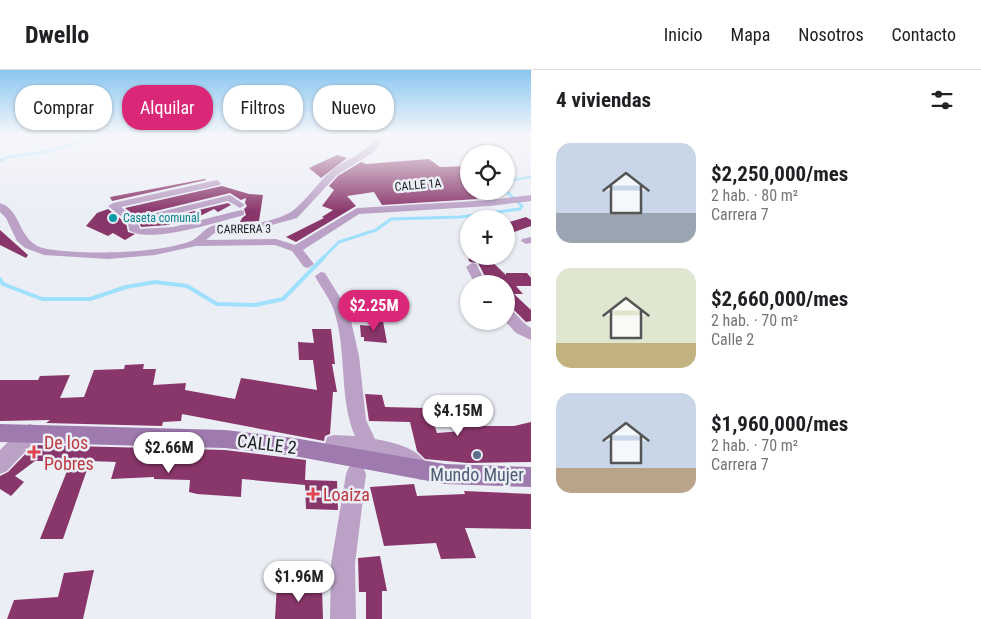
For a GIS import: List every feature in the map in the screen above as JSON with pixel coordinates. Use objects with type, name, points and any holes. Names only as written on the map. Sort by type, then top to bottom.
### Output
[{"type":"street","points":[[217,183],[113,206],[150,238],[168,240],[186,238],[209,231],[254,227],[293,216],[334,173],[355,161]]},
{"type":"street","name":"CALLE 1A","points":[[357,211],[366,204],[430,196]]},
{"type":"street","points":[[230,198],[241,209],[173,230],[135,226],[230,198]]},
{"type":"street","points":[[308,264],[296,248],[357,211],[490,203],[531,198]]},
{"type":"street","name":"CARRERA 3","points":[[0,206],[11,217],[21,238],[29,246],[44,252],[108,256],[155,252],[196,244],[276,242],[296,248]]},
{"type":"street","points":[[196,244],[209,231]]},
{"type":"street","points":[[472,267],[476,275]]},
{"type":"street","points":[[321,276],[342,312],[351,356],[356,421],[369,447]]},
{"type":"street","points":[[515,324],[520,329],[531,334]]},
{"type":"street","name":"CALLE 2","points":[[0,433],[225,439],[294,447],[445,474],[531,476]]},
{"type":"street","points":[[0,464],[30,433]]},
{"type":"street","points":[[334,444],[369,447],[401,454],[421,470]]},
{"type":"street","points":[[344,619],[344,564],[356,474]]},
{"type":"building","points":[[325,161],[344,161],[321,178],[309,168]]},
{"type":"building","points":[[431,161],[440,167],[460,166],[460,200],[462,200],[382,205],[374,192],[347,196],[356,206],[296,242],[286,237],[324,218],[322,217],[333,210],[322,206],[334,190],[329,186],[338,176],[361,162],[366,164]]},
{"type":"building","points":[[205,179],[112,201],[110,197]]},
{"type":"building","points":[[222,186],[249,194],[263,195],[259,221],[240,222],[246,215],[244,209],[247,206],[245,203],[246,198],[241,200],[230,193],[135,216],[125,208]]},
{"type":"building","points":[[228,203],[231,205],[218,212],[214,209],[200,216],[196,213],[168,225],[141,227],[140,224]]},
{"type":"building","points":[[108,209],[126,223],[128,232],[135,234],[125,240],[113,233],[108,236],[86,226],[97,213]]},
{"type":"building","points":[[526,217],[531,220],[531,226],[515,232],[515,220]]},
{"type":"building","points":[[0,230],[28,255],[26,258],[0,245]]},
{"type":"building","points":[[479,265],[495,265],[506,275],[484,275]]},
{"type":"building","points":[[506,273],[527,273],[531,278],[531,286],[516,286],[523,294],[515,294],[515,275],[506,275]]},
{"type":"building","points":[[515,295],[531,310],[531,321],[526,322],[515,311]]},
{"type":"building","points":[[371,320],[383,321],[387,343],[364,341],[364,337],[361,337],[360,325],[371,326]]},
{"type":"building","points":[[312,329],[331,329],[335,364],[332,364],[337,392],[333,392],[330,434],[325,436],[324,441],[182,414],[181,421],[163,422],[162,426],[46,423],[50,420],[0,421],[0,380],[38,380],[40,376],[70,375],[60,398],[84,397],[94,370],[124,369],[125,365],[144,364],[143,369],[156,369],[153,385],[186,383],[185,390],[235,399],[241,378],[317,390],[313,360],[299,360],[298,342],[314,343]]},
{"type":"building","points":[[365,394],[382,395],[385,407],[425,408],[431,424],[434,424],[437,433],[462,431],[459,422],[474,421],[476,426],[514,426],[531,422],[531,462],[468,463],[425,459],[417,451],[410,422],[369,421]]},
{"type":"building","points":[[34,445],[225,450],[306,460],[305,480],[337,481],[338,510],[306,509],[305,485],[242,479],[241,497],[197,494],[189,492],[190,480],[154,479],[154,477],[111,479],[116,462],[90,461],[63,539],[40,539],[71,461],[35,461],[15,476],[24,482],[11,496],[0,489],[0,476],[8,472]]},
{"type":"building","points":[[414,484],[417,496],[465,494],[464,491],[531,494],[531,529],[465,528],[476,558],[441,559],[436,543],[384,546],[370,487]]},
{"type":"building","points":[[380,556],[387,591],[382,591],[382,619],[366,619],[366,592],[359,592],[358,558]]},
{"type":"building","points":[[94,570],[83,619],[7,619],[14,600],[58,597],[64,573]]},
{"type":"building","points":[[277,584],[322,588],[323,619],[275,619]]},
{"type":"waterway","points":[[515,180],[531,177]]},
{"type":"waterway","points":[[324,257],[339,242],[376,230],[391,219],[460,217],[520,209],[522,206],[515,199]]},
{"type":"waterway","points":[[0,279],[3,284],[42,299],[90,299],[126,287],[155,282],[187,286],[217,304],[255,305],[283,299],[324,257]]},
{"type":"place","name":"Caseta comunal","points":[[113,218]]},
{"type":"place","name":"De los Pobres","points":[[34,452]]},
{"type":"place","name":"Mundo Mujer","points":[[477,455]]},
{"type":"place","name":"Loaiza","points":[[313,494]]}]
